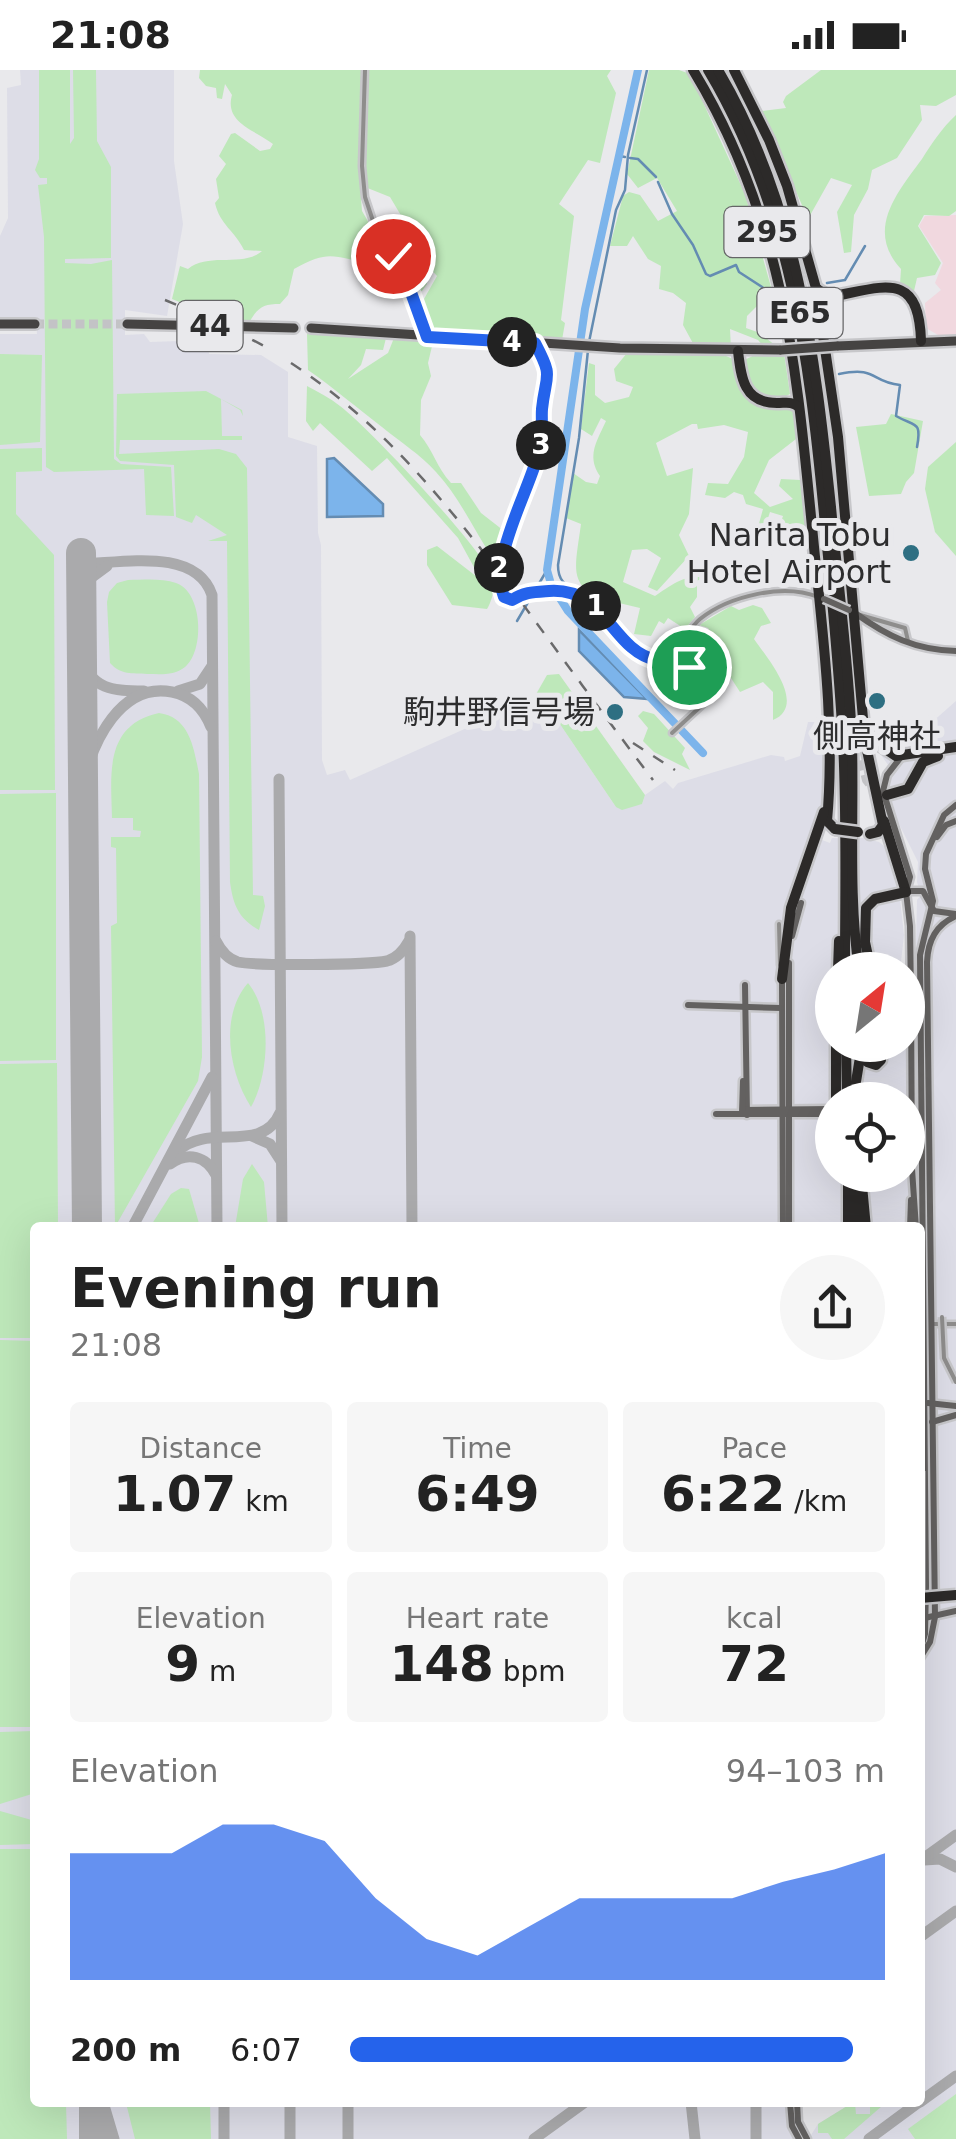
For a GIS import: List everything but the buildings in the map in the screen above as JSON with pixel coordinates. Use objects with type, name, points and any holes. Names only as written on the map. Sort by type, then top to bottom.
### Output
[{"type":"highway","name":"295","points":[[693,70],[720,114],[762,215],[783,300],[821,598],[831,774],[828,821],[834,829],[880,831],[883,825],[865,741],[849,615],[834,402],[816,288],[787,186],[734,70]]},
{"type":"highway","name":"E65","points":[[708,70],[756,161],[778,226],[800,315],[814,412],[843,743],[846,952]]},
{"type":"highway","name":"E65","points":[[718,70],[763,158],[796,261],[822,410],[849,615],[857,952]]},
{"type":"highway","points":[[820,312],[829,298],[888,287],[900,289],[911,296],[918,308],[921,341]]},
{"type":"highway","points":[[816,288],[829,298]]},
{"type":"highway","points":[[738,351],[742,383],[748,393],[766,402],[796,401]]},
{"type":"highway","points":[[849,615],[862,760]]},
{"type":"highway","points":[[862,694],[868,726],[886,751],[902,756],[956,747]]},
{"type":"highway","points":[[874,738],[897,751],[956,747]]},
{"type":"highway","points":[[887,795],[908,789],[926,760],[956,747]]},
{"type":"highway","name":"295","points":[[782,979],[791,908],[820,828],[831,774]]},
{"type":"highway","points":[[839,952],[844,806]]},
{"type":"highway","name":"295","points":[[879,806],[906,892]]},
{"type":"highway","points":[[864,833],[882,839],[890,847],[906,892],[875,899],[866,908],[867,952]]},
{"type":"highway","points":[[848,1192],[848,1222]]},
{"type":"highway","points":[[856,1222],[858,1192]]},
{"type":"highway","points":[[861,1192],[865,1222]]},
{"type":"highway","points":[[925,1597],[956,1595]]},
{"type":"main road","points":[[0,324],[35,324]]},
{"type":"main road","name":"44","points":[[127,324],[294,328]]},
{"type":"main road","points":[[311,328],[620,348],[738,351],[956,340]]},
{"type":"street","points":[[365,70],[362,166],[370,214],[378,236],[404,273],[427,337]]},
{"type":"street","points":[[540,343],[550,374],[542,408],[542,443],[500,561],[499,585],[504,597],[512,600],[529,592],[574,592],[595,606],[644,655],[656,660],[678,647],[697,621],[730,603],[785,590],[821,598],[908,644],[956,650]]},
{"type":"street","points":[[849,615],[905,628],[908,644]]},
{"type":"street","points":[[672,733],[713,695],[698,683],[678,647]]},
{"type":"street","points":[[902,756],[887,775],[883,791],[910,873],[906,892],[910,926],[913,1222]]},
{"type":"street","points":[[923,1082],[920,955],[933,897],[925,861],[944,815],[953,806]]},
{"type":"street","points":[[930,846],[946,825],[956,821]]},
{"type":"street","points":[[906,892],[923,891],[932,908],[956,915]]},
{"type":"street","points":[[784,1008],[789,952],[801,904]]},
{"type":"street","points":[[925,1082],[928,950],[940,926],[956,915]]},
{"type":"street","points":[[778,924],[784,1008],[786,1222]]},
{"type":"street","points":[[745,985],[745,1112]]},
{"type":"street","points":[[688,1005],[784,1008]]},
{"type":"street","points":[[716,1112],[815,1112]]},
{"type":"street","points":[[923,1222],[924,1192]]},
{"type":"street","points":[[942,1317],[944,1358],[956,1382]]},
{"type":"street","points":[[925,1323],[956,1324]]},
{"type":"street","points":[[925,1356],[925,1531]]},
{"type":"street","points":[[928,1405],[956,1406]]},
{"type":"street","points":[[925,1648],[935,1616],[932,1422],[928,1405]]},
{"type":"street","points":[[932,1422],[956,1415]]},
{"type":"street","points":[[925,1615],[956,1610]]},
{"type":"street","points":[[794,2107],[792,2126],[803,2139]]},
{"type":"shaded area","points":[[20,70],[174,70],[174,161],[183,224],[167,316],[125,310],[125,335],[144,334],[150,342],[208,340],[209,354],[261,355],[288,372],[288,437],[317,446],[322,760],[327,775],[345,770],[350,780],[514,707],[543,699],[616,807],[642,804],[645,795],[665,781],[673,789],[678,783],[771,755],[784,757],[785,761],[800,756],[808,722],[823,724],[824,796],[812,836],[830,843],[832,838],[864,838],[885,847],[900,899],[904,935],[902,952],[815,952],[815,1062],[925,1062],[925,952],[916,952],[917,900],[921,895],[918,862],[886,798],[893,772],[879,752],[879,728],[931,723],[956,701],[956,2139],[0,2139],[0,334],[37,334],[36,317],[0,317],[0,236],[8,218],[7,88],[21,85]]},
{"type":"shaded area","points":[[956,215],[956,335],[938,335],[926,328],[925,303],[941,290],[935,283],[943,263],[919,226],[925,216]]},
{"type":"green space","points":[[39,70],[70,70],[70,144],[74,138],[73,70],[96,70],[97,141],[111,167],[111,258],[65,259],[65,263],[112,260],[114,459],[121,464],[171,467],[174,516],[146,515],[144,469],[54,472],[46,467],[44,237],[38,185],[47,184],[47,178],[40,178],[35,170],[39,159]]},
{"type":"green space","points":[[200,70],[611,70],[607,76],[616,93],[600,163],[588,160],[559,204],[574,216],[562,340],[435,332],[420,306],[437,276],[429,267],[424,272],[427,284],[422,291],[409,297],[397,297],[394,293],[379,296],[373,279],[398,272],[424,254],[390,197],[360,185],[362,211],[385,251],[372,263],[333,256],[307,262],[294,269],[288,295],[280,304],[262,307],[250,321],[231,323],[172,299],[180,266],[188,269],[206,261],[245,259],[262,251],[244,250],[220,217],[215,203],[219,198],[216,179],[226,164],[219,156],[231,134],[260,151],[273,144],[237,119],[232,112],[232,95],[225,84],[222,99],[217,98],[216,88],[206,86],[199,78]]},
{"type":"green space","points":[[649,70],[690,74],[745,194],[776,305],[765,298],[747,316],[746,328],[776,346],[764,347],[758,340],[730,329],[731,349],[695,347],[683,325],[686,303],[659,289],[661,266],[648,259],[633,236],[627,246],[610,246],[623,196],[629,192],[640,195],[658,221],[677,211],[657,178],[638,188],[627,174]]},
{"type":"green space","points":[[821,70],[956,70],[956,95],[936,106],[920,105],[922,120],[897,158],[872,170],[868,189],[854,215],[851,252],[844,253],[837,212],[852,185],[831,178],[808,219],[761,111],[786,108],[786,96]]},
{"type":"green space","points":[[956,115],[956,211],[949,216],[924,215],[918,226],[941,263],[935,275],[917,278],[914,291],[900,284],[901,269],[891,254],[885,226],[903,185]]},
{"type":"green space","points":[[307,334],[386,338],[383,350],[366,349],[361,365],[348,379],[388,353],[394,338],[433,342],[428,363],[431,376],[421,400],[420,435],[451,483],[461,483],[481,513],[508,534],[496,563],[453,493],[430,466],[308,370]]},
{"type":"green space","points":[[627,353],[724,355],[735,360],[742,388],[793,410],[796,439],[769,460],[754,493],[770,507],[793,499],[779,486],[781,479],[800,480],[809,546],[777,533],[783,516],[770,512],[764,530],[758,527],[763,509],[746,504],[743,495],[705,495],[708,483],[728,484],[744,457],[748,432],[724,425],[698,429],[697,424],[692,424],[656,443],[667,476],[693,468],[689,514],[679,535],[689,556],[657,591],[648,587],[661,558],[647,549],[632,550],[623,582],[655,596],[686,578],[714,578],[697,581],[697,597],[690,607],[695,617],[685,629],[668,618],[664,624],[659,621],[651,636],[634,634],[640,608],[619,603],[616,615],[582,586],[576,569],[581,524],[566,518],[573,473],[597,484],[600,476],[593,455],[606,421],[601,418],[592,436],[581,429],[589,363],[595,365],[595,395],[605,403],[629,397],[633,387],[616,381],[614,369]]},
{"type":"green space","points":[[784,353],[790,394],[780,399],[752,391],[742,361],[755,355]]},
{"type":"green space","points":[[0,354],[42,355],[40,442],[0,445]]},
{"type":"green space","points":[[307,386],[354,418],[470,544],[493,579],[493,595],[487,609],[452,605],[427,565],[427,550],[437,546],[481,580],[458,538],[387,458],[372,471],[320,423],[313,431],[306,421]]},
{"type":"green space","points":[[206,391],[242,410],[243,416],[221,399],[222,436],[242,436],[242,440],[120,440],[119,454],[219,449],[236,454],[247,468],[253,895],[263,896],[265,906],[259,930],[238,911],[230,882],[227,541],[208,541],[227,535],[196,515],[192,523],[176,517],[174,465],[120,461],[116,456],[117,394]]},
{"type":"green space","points":[[891,414],[923,421],[914,473],[901,494],[869,496],[856,427],[886,424]]},
{"type":"green space","points":[[956,442],[956,556],[935,532],[925,489],[928,467]]},
{"type":"green space","points":[[42,448],[42,471],[16,472],[16,514],[54,555],[55,790],[0,790],[0,449]]},
{"type":"green space","points":[[171,581],[192,598],[198,636],[191,659],[181,670],[167,674],[132,673],[118,670],[110,663],[109,592],[117,583]]},
{"type":"green space","points":[[753,605],[762,608],[771,623],[761,626],[754,639],[786,693],[783,713],[773,720],[773,692],[763,682],[740,692],[731,678],[724,678],[720,666],[727,662],[729,653],[712,648],[714,638],[708,628],[699,625],[731,606],[739,610]]},
{"type":"green space","points":[[559,674],[645,795],[642,804],[622,810],[616,807],[543,699],[535,696],[547,675]]},
{"type":"green space","points":[[643,711],[654,714],[685,748],[682,754],[690,770],[654,752],[643,741],[648,728],[638,716]]},
{"type":"green space","points":[[159,713],[178,721],[189,736],[199,774],[202,1057],[198,1081],[115,1222],[111,926],[117,923],[116,848],[111,847],[111,837],[140,837],[141,831],[133,830],[133,818],[112,818],[111,785],[120,740],[141,719]]},
{"type":"green space","points":[[56,793],[56,1060],[0,1061],[0,794]]},
{"type":"green space","points":[[248,983],[262,1011],[266,1044],[262,1078],[251,1107],[237,1078],[230,1045],[233,1012]]},
{"type":"green space","points":[[57,1063],[58,1222],[30,1222],[30,1338],[0,1338],[0,1064]]},
{"type":"green space","points":[[252,1164],[264,1182],[268,1222],[236,1222],[243,1179]]},
{"type":"green space","points":[[181,1188],[189,1189],[199,1222],[153,1222],[171,1194]]},
{"type":"green space","points":[[0,1340],[30,1341],[30,1727],[0,1727]]},
{"type":"green space","points":[[30,1731],[30,1795],[0,1804],[0,1732]]},
{"type":"green space","points":[[0,1811],[30,1820],[30,1844],[0,1845]]},
{"type":"green space","points":[[0,1849],[30,1849],[30,2107],[66,2107],[67,2139],[0,2139]]},
{"type":"green space","points":[[956,2094],[956,2139],[915,2139],[908,2129]]},
{"type":"green space","points":[[127,2107],[210,2107],[211,2139],[135,2139]]},
{"type":"green space","points":[[846,2107],[855,2107],[856,2114],[870,2114],[870,2107],[881,2107],[844,2139],[818,2133],[818,2124]]},
{"type":"water","points":[[334,458],[383,504],[383,516],[327,517],[327,459]]},
{"type":"water","points":[[579,630],[647,699],[624,697],[579,651]]},
{"type":"waterway","points":[[638,70],[585,309],[547,570],[568,611],[703,753]]},
{"type":"waterway","points":[[589,342],[616,210],[625,190],[628,155],[647,70]]},
{"type":"waterway","points":[[620,156],[625,157]]},
{"type":"waterway","points":[[630,158],[638,159],[656,177]]},
{"type":"waterway","points":[[658,182],[706,274],[710,276],[736,265],[739,272],[765,289],[772,314]]},
{"type":"waterway","points":[[827,283],[845,280],[865,246]]},
{"type":"waterway","points":[[578,590],[563,581],[558,565],[579,438],[588,350]]},
{"type":"waterway","points":[[839,374],[868,373],[900,385],[896,416],[918,428],[917,447]]},
{"type":"waterway","points":[[517,621],[547,570]]},
{"type":"taxiway","points":[[81,564],[174,564],[191,570],[212,595],[217,1222]]},
{"type":"taxiway","points":[[81,598],[88,580],[107,566]]},
{"type":"taxiway","points":[[82,656],[97,682],[113,689],[144,691]]},
{"type":"taxiway","points":[[178,691],[200,684],[212,666]]},
{"type":"taxiway","points":[[84,783],[102,734],[112,718],[138,696],[154,691],[179,694],[196,704],[211,727]]},
{"type":"taxiway","points":[[279,779],[282,1222]]},
{"type":"taxiway","points":[[410,936],[412,1222]]},
{"type":"taxiway","points":[[216,941],[231,959],[266,964],[387,961],[409,941]]},
{"type":"taxiway","points":[[135,1222],[212,1077]]},
{"type":"taxiway","points":[[178,1151],[204,1139],[261,1133],[272,1126],[280,1113]]},
{"type":"taxiway","points":[[252,1136],[270,1144],[281,1161]]},
{"type":"taxiway","points":[[170,1164],[196,1157],[216,1175]]},
{"type":"taxiway","points":[[925,1857],[956,1835]]},
{"type":"taxiway","points":[[925,1860],[940,1859],[956,1867]]},
{"type":"taxiway","points":[[925,1933],[956,1911]]},
{"type":"taxiway","points":[[925,2098],[956,2076]]},
{"type":"taxiway","points":[[104,2107],[114,2139]]},
{"type":"taxiway","points":[[224,2107],[224,2139]]},
{"type":"taxiway","points":[[290,2107],[290,2139]]},
{"type":"taxiway","points":[[348,2107],[348,2139]]},
{"type":"taxiway","points":[[534,2139],[578,2107]]},
{"type":"taxiway","points":[[692,2107],[695,2139]]},
{"type":"taxiway","points":[[756,2107],[756,2139]]},
{"type":"taxiway","points":[[869,2139],[912,2107]]},
{"type":"runway","points":[[81,553],[87,1222]]},
{"type":"runway","points":[[94,2107],[94,2139]]},
{"type":"tunnel","points":[[35,324],[127,324]]},
{"type":"tunnel","points":[[862,760],[867,780],[875,790]]},
{"type":"railway","points":[[165,300],[270,349]]},
{"type":"railway","points":[[291,363],[358,414],[444,504],[653,780]]},
{"type":"railway","points":[[633,743],[675,770]]},
{"type":"place","name":"Narita Tobu Hotel Airport","points":[[911,553]]},
{"type":"place","name":"側高神社","points":[[877,701]]},
{"type":"place","name":"駒井野信号場","points":[[615,712]]},
{"type":"route","points":[[393,256],[404,273],[427,337],[535,343],[548,366],[542,443],[500,561],[499,585],[504,597],[512,600],[524,592],[574,592],[595,606],[644,655],[656,660],[678,647],[689,667]]}]
